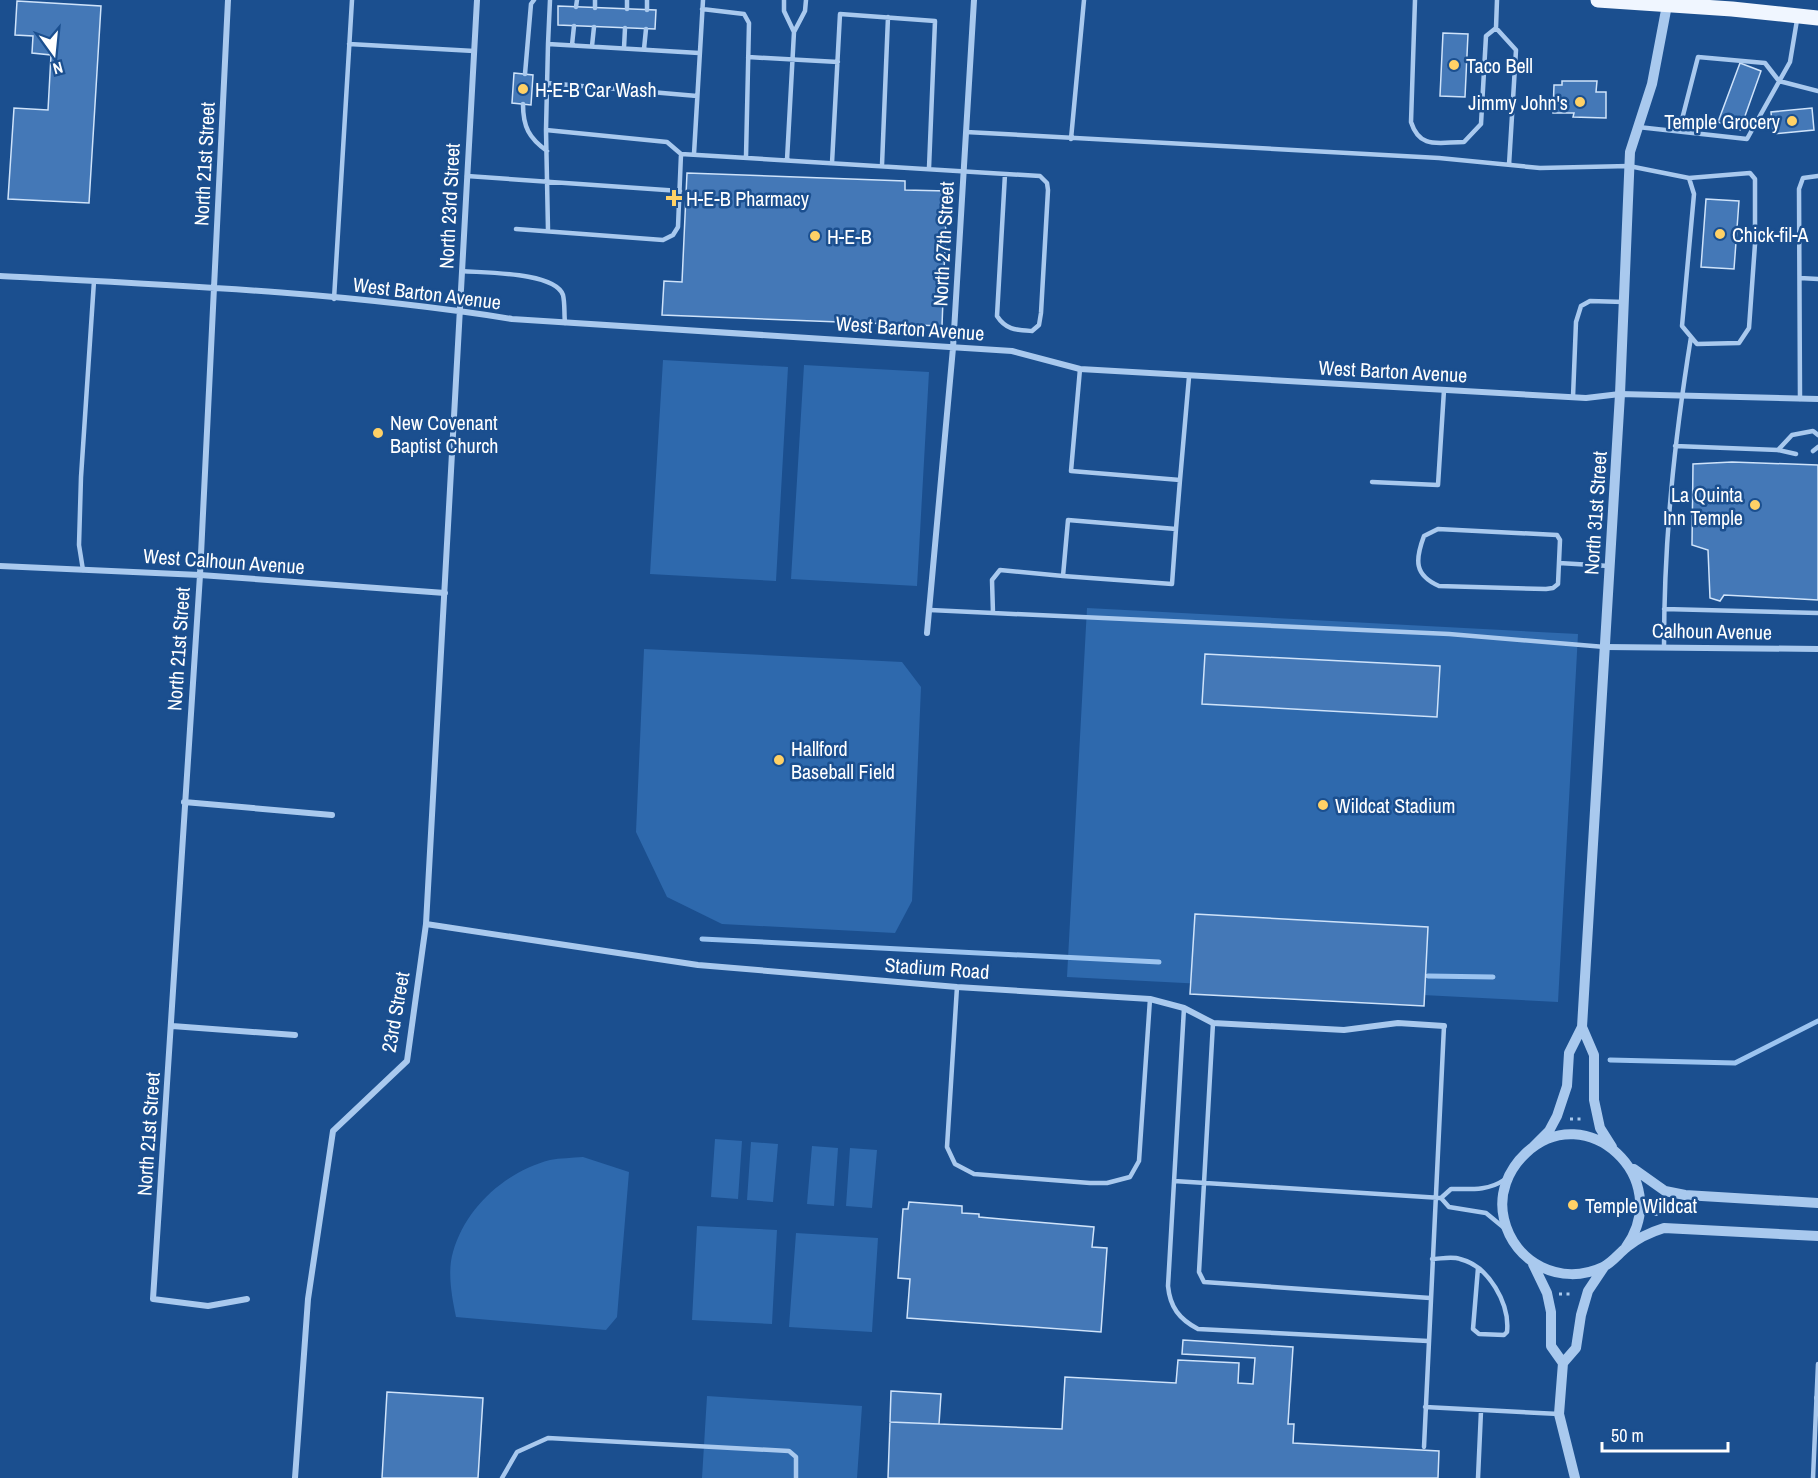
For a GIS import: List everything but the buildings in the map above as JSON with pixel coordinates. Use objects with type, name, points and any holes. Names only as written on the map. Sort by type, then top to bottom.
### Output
[{"type":"main road","points":[[1598,0],[1666,4],[1732,4],[1797,17],[1818,18]]},
{"type":"street","name":"North 21st Street","points":[[228,0],[200,575],[153,1299],[208,1306],[247,1299]]},
{"type":"street","name":"North 23rd Street","points":[[445,593],[477,0]]},
{"type":"street","name":"North 27th Street","points":[[927,633],[953,348],[974,0]]},
{"type":"street","name":"North 31st Street","points":[[1533,1147],[1549,1131],[1557,1116],[1567,1086],[1569,1053],[1582,1028],[1620,394],[1630,152],[1652,84],[1666,4]]},
{"type":"street","name":"West Barton Avenue","points":[[0,276],[214,288],[565,323],[1012,351],[1080,369],[1189,377],[1573,397],[1620,394],[1818,399]]},
{"type":"street","name":"West Calhoun Avenue","points":[[0,566],[200,575],[445,593]]},
{"type":"street","name":"23rd Street","points":[[295,1478],[308,1299],[333,1131],[407,1061],[426,924],[445,593]]},
{"type":"street","name":"Calhoun Avenue","points":[[1605,646],[1818,649]]},
{"type":"street","points":[[184,802],[332,815]]},
{"type":"street","name":"Stadium Road","points":[[426,924],[698,965],[957,987],[1150,999],[1184,1008],[1213,1023],[1344,1030],[1398,1023],[1444,1026]]},
{"type":"street","points":[[172,1026],[295,1035]]},
{"type":"street","name":"North 31st Street","points":[[1582,1028],[1594,1055],[1594,1100],[1600,1128],[1615,1151]]},
{"type":"street","points":[[1605,1266],[1584,1274],[1562,1274],[1539,1267],[1520,1252],[1507,1232],[1501,1209],[1504,1185],[1515,1163],[1533,1147],[1555,1137],[1579,1136],[1602,1142],[1651,1184],[1665,1191],[1685,1195],[1818,1203]]},
{"type":"street","points":[[1626,1247],[1635,1235],[1641,1214],[1641,1192],[1628,1164]]},
{"type":"street","points":[[1575,1478],[1559,1414],[1563,1363],[1576,1348],[1581,1315],[1588,1291],[1605,1266],[1626,1247],[1650,1232],[1664,1228],[1818,1236]]},
{"type":"street","points":[[1531,1261],[1547,1293],[1551,1312],[1551,1346],[1563,1363]]},
{"type":"lane","points":[[334,299],[352,0]]},
{"type":"lane","points":[[525,74],[531,4],[534,0]]},
{"type":"lane","points":[[548,230],[546,130],[550,0]]},
{"type":"lane","points":[[576,7],[577,0]]},
{"type":"lane","points":[[595,0],[595,8]]},
{"type":"lane","points":[[627,0],[627,9]]},
{"type":"lane","points":[[647,10],[648,0]]},
{"type":"lane","points":[[694,154],[703,0]]},
{"type":"lane","points":[[784,0],[784,10],[794,32]]},
{"type":"lane","points":[[787,160],[794,32],[805,11],[806,0]]},
{"type":"lane","points":[[1071,139],[1084,0]]},
{"type":"lane","points":[[1415,0],[1411,122],[1415,135],[1424,142],[1464,142],[1480,124],[1486,36],[1496,28]]},
{"type":"lane","points":[[1497,0],[1496,28],[1516,50],[1509,165]]},
{"type":"lane","points":[[702,9],[744,14],[749,23],[746,158]]},
{"type":"lane","points":[[832,163],[840,14],[935,21],[929,168]]},
{"type":"lane","points":[[882,165],[888,17]]},
{"type":"lane","points":[[1638,127],[1747,139],[1790,62],[1797,17]]},
{"type":"lane","points":[[572,45],[574,26]]},
{"type":"lane","points":[[592,46],[594,27]]},
{"type":"lane","points":[[624,48],[625,28]]},
{"type":"lane","points":[[644,50],[646,29]]},
{"type":"lane","points":[[349,44],[474,51]]},
{"type":"lane","points":[[548,44],[699,53]]},
{"type":"lane","points":[[748,57],[838,62]]},
{"type":"lane","points":[[1679,132],[1698,57],[1765,63],[1779,81],[1818,91]]},
{"type":"lane","points":[[547,83],[697,96]]},
{"type":"lane","points":[[523,104],[524,122],[529,136],[547,151]]},
{"type":"lane","points":[[546,130],[667,142],[681,154],[1040,176],[1047,183],[1041,313],[1039,325],[1032,331],[1010,329],[1002,324],[997,316],[1005,174]]},
{"type":"lane","points":[[966,132],[1439,158],[1540,168],[1629,166],[1689,177],[1750,173],[1755,179],[1755,244],[1749,328],[1739,343],[1697,344],[1682,326],[1694,194],[1689,177]]},
{"type":"lane","points":[[516,229],[663,240],[673,234],[678,227],[681,154]]},
{"type":"lane","points":[[1800,399],[1799,189],[1803,178],[1818,176]]},
{"type":"lane","points":[[467,177],[680,191]]},
{"type":"lane","points":[[462,271],[539,278],[555,284],[563,294],[565,323]]},
{"type":"lane","points":[[1800,278],[1818,279]]},
{"type":"lane","points":[[83,570],[79,545],[81,477],[94,281]]},
{"type":"lane","points":[[1573,397],[1576,322],[1581,306],[1590,301],[1624,302]]},
{"type":"lane","points":[[1664,647],[1666,533],[1675,446],[1691,337]]},
{"type":"lane","points":[[1080,369],[1071,471],[1180,480]]},
{"type":"lane","points":[[993,613],[993,580],[1000,570],[1172,584],[1189,377]]},
{"type":"lane","points":[[1372,482],[1438,485],[1444,390]]},
{"type":"lane","points":[[1778,450],[1792,435],[1813,431],[1818,435]]},
{"type":"lane","points":[[1675,446],[1778,450],[1796,454]]},
{"type":"lane","points":[[1813,451],[1818,447]]},
{"type":"lane","points":[[1063,576],[1068,520],[1176,529]]},
{"type":"lane","points":[[1438,529],[1552,533],[1560,540],[1559,563],[1558,584],[1553,588],[1439,586],[1425,580],[1419,569],[1418,551],[1424,537],[1438,529]]},
{"type":"lane","points":[[1559,563],[1609,567]]},
{"type":"lane","points":[[1664,609],[1818,614]]},
{"type":"lane","points":[[930,610],[1449,634],[1605,646]]},
{"type":"lane","points":[[957,987],[947,1146],[955,1164],[974,1174],[1090,1182],[1107,1183],[1130,1177],[1139,1161],[1150,999]]},
{"type":"lane","points":[[1184,1008],[1168,1286],[1169,1300],[1182,1320],[1198,1329],[1428,1341]]},
{"type":"lane","points":[[1213,1023],[1199,1272],[1204,1282],[1430,1298]]},
{"type":"lane","points":[[1424,1447],[1432,1258],[1438,1198],[1444,1026]]},
{"type":"lane","points":[[1438,1198],[1451,1189],[1494,1186],[1509,1176]]},
{"type":"lane","points":[[1174,1181],[1438,1198],[1449,1207],[1486,1213],[1495,1218],[1507,1232]]},
{"type":"lane","points":[[1432,1258],[1460,1258],[1478,1268],[1500,1294],[1508,1319],[1507,1332],[1504,1335],[1479,1334],[1473,1329],[1478,1268]]},
{"type":"lane","points":[[1813,1478],[1816,1458],[1818,1364]]},
{"type":"lane","points":[[1425,1407],[1559,1414]]},
{"type":"lane","points":[[1478,1478],[1481,1411]]},
{"type":"lane","points":[[502,1478],[518,1452],[548,1438],[789,1451],[796,1457],[796,1478]]},
{"type":"path","points":[[1563,1119],[1586,1119]]},
{"type":"path","points":[[1656,1220],[1657,1202]]},
{"type":"path","points":[[1554,1294],[1576,1294]]},
{"type":"shaded area","points":[[663,360],[788,367],[776,581],[650,574]]},
{"type":"shaded area","points":[[804,365],[929,372],[917,586],[791,579]]},
{"type":"shaded area","name":"Wildcat Stadium","points":[[1087,608],[1578,634],[1558,1002],[1067,977]]},
{"type":"shaded area","name":"Hallford Baseball Field","points":[[644,649],[902,662],[921,687],[912,901],[895,933],[722,924],[667,897],[636,832]]},
{"type":"shaded area","points":[[715,1139],[742,1141],[738,1199],[711,1197]]},
{"type":"shaded area","points":[[751,1142],[778,1144],[773,1202],[747,1200]]},
{"type":"shaded area","points":[[812,1146],[838,1148],[834,1206],[807,1204]]},
{"type":"shaded area","points":[[850,1148],[877,1150],[872,1208],[846,1206]]},
{"type":"shaded area","points":[[583,1157],[629,1172],[617,1317],[606,1330],[456,1317],[451,1284],[451,1260],[467,1220],[478,1206],[503,1183],[533,1166],[550,1160]]},
{"type":"shaded area","points":[[697,1226],[777,1230],[772,1324],[692,1320]]},
{"type":"shaded area","points":[[796,1233],[878,1238],[872,1332],[789,1327]]},
{"type":"shaded area","points":[[707,1396],[862,1406],[857,1478],[702,1478]]},
{"type":"waterway","points":[[702,939],[1159,962]]},
{"type":"waterway","points":[[1428,976],[1493,977]]},
{"type":"waterway","points":[[1610,1060],[1735,1063],[1818,1021]]},
{"type":"place","name":"Taco Bell","points":[[1454,65]]},
{"type":"place","name":"H-E-B Car Wash","points":[[523,89]]},
{"type":"place","name":"Jimmy John's","points":[[1580,102]]},
{"type":"place","name":"Temple Grocery","points":[[1792,121]]},
{"type":"place","name":"H-E-B Pharmacy","points":[[674,198]]},
{"type":"place","name":"Chick-fil-A","points":[[1720,234]]},
{"type":"place","name":"H-E-B","points":[[815,236]]},
{"type":"place","name":"New Covenant Baptist Church","points":[[378,433]]},
{"type":"place","name":"La Quinta Inn Temple","points":[[1755,505]]},
{"type":"place","name":"Hallford Baseball Field","points":[[779,760]]},
{"type":"place","name":"Wildcat Stadium","points":[[1323,805]]},
{"type":"place","name":"Temple Wildcat","points":[[1573,1205]]}]
